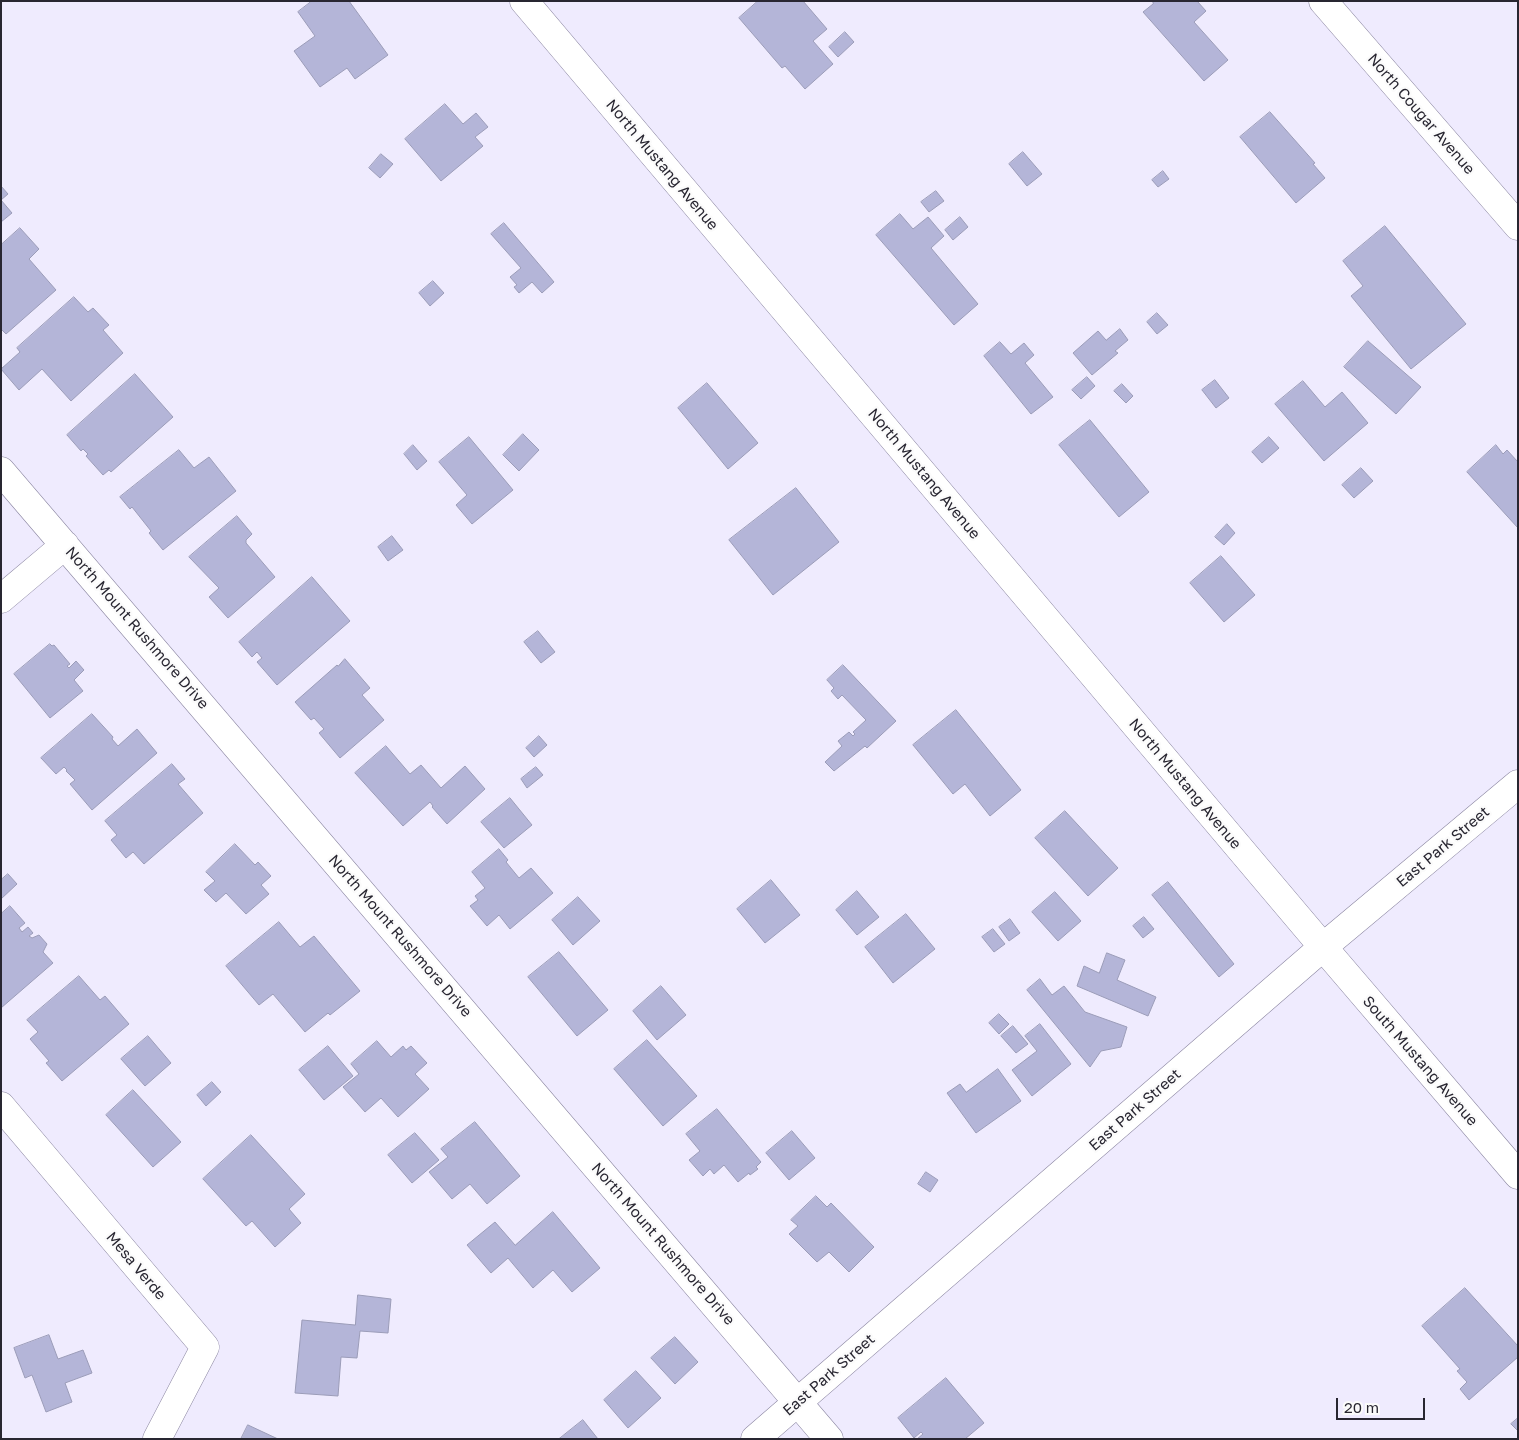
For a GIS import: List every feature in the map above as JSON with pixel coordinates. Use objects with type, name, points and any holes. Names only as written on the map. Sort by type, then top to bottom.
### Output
[{"type":"street","name":"North Mustang Avenue","points":[[524,1],[1323,947]]},
{"type":"street","name":"North Cougar Avenue","points":[[1323,1],[1518,226]]},
{"type":"street","name":"North Mount Rushmore Drive","points":[[1,471],[829,1439]]},
{"type":"street","points":[[1,599],[65,545]]},
{"type":"street","name":"East Park Street","points":[[755,1439],[1323,947],[1518,784]]},
{"type":"street","name":"South Mustang Avenue","points":[[1323,947],[1518,1175]]},
{"type":"street","name":"Mesa Verde","points":[[1,1106],[204,1347],[157,1439]]},
{"type":"building","points":[[312,1],[349,1],[388,55],[355,79],[347,68],[320,87],[294,51],[315,36],[298,12]]},
{"type":"building","points":[[758,1],[803,1],[827,29],[813,41],[833,64],[805,89],[785,66],[782,68],[739,18]]},
{"type":"building","points":[[1153,1],[1197,1],[1206,11],[1194,22],[1228,60],[1204,81],[1143,12],[1153,4]]},
{"type":"building","points":[[845,32],[854,42],[838,57],[829,47]]},
{"type":"building","points":[[445,104],[463,124],[476,113],[488,127],[475,137],[483,146],[441,181],[405,139]]},
{"type":"building","points":[[1270,112],[1315,163],[1313,164],[1325,178],[1296,203],[1240,137]]},
{"type":"building","points":[[1023,152],[1042,174],[1027,186],[1009,164]]},
{"type":"building","points":[[381,154],[393,164],[380,178],[369,168]]},
{"type":"building","points":[[1163,171],[1169,179],[1158,187],[1152,180]]},
{"type":"building","points":[[1,186],[8,194],[1,200]]},
{"type":"building","points":[[936,191],[944,201],[929,212],[921,202]]},
{"type":"building","points":[[1,200],[12,213],[1,222]]},
{"type":"building","points":[[900,214],[913,229],[928,217],[944,236],[931,248],[978,304],[954,325],[876,235]]},
{"type":"building","points":[[960,217],[968,227],[953,240],[945,230]]},
{"type":"building","points":[[504,223],[554,282],[542,293],[532,282],[519,293],[514,287],[517,285],[510,277],[521,268],[491,234]]},
{"type":"building","points":[[1385,226],[1466,324],[1411,369],[1351,296],[1363,286],[1343,261]]},
{"type":"building","points":[[20,228],[39,249],[29,259],[56,290],[6,334],[1,329],[1,245]]},
{"type":"building","points":[[433,281],[444,293],[430,306],[419,293]]},
{"type":"building","points":[[74,297],[88,312],[93,308],[109,325],[103,330],[123,353],[71,401],[42,369],[19,390],[1,369],[20,352],[17,348]]},
{"type":"building","points":[[1157,313],[1168,325],[1157,334],[1147,322]]},
{"type":"building","points":[[1120,329],[1128,340],[1115,351],[1118,353],[1092,375],[1073,353],[1098,331],[1106,340]]},
{"type":"building","points":[[1368,341],[1421,387],[1396,414],[1344,367]]},
{"type":"building","points":[[1000,342],[1011,354],[1024,343],[1034,355],[1025,363],[1053,397],[1031,414],[984,356]]},
{"type":"building","points":[[135,374],[173,417],[111,472],[109,470],[103,475],[86,456],[88,454],[83,449],[81,451],[67,435]]},
{"type":"building","points":[[1087,377],[1095,386],[1081,399],[1072,390]]},
{"type":"building","points":[[1215,380],[1229,398],[1216,408],[1202,390]]},
{"type":"building","points":[[1303,381],[1325,407],[1342,392],[1368,423],[1324,461],[1275,404]]},
{"type":"building","points":[[707,383],[758,443],[728,469],[678,408]]},
{"type":"building","points":[[1122,384],[1133,396],[1126,403],[1114,391]]},
{"type":"building","points":[[1090,420],[1149,492],[1119,517],[1059,445]]},
{"type":"building","points":[[523,434],[539,450],[519,471],[503,455]]},
{"type":"building","points":[[469,437],[513,490],[472,524],[456,505],[467,495],[439,462]]},
{"type":"building","points":[[1269,437],[1279,448],[1262,463],[1252,452]]},
{"type":"building","points":[[413,445],[427,461],[417,470],[404,454]]},
{"type":"building","points":[[1496,445],[1503,454],[1507,450],[1518,462],[1518,528],[1467,472]]},
{"type":"building","points":[[179,450],[194,468],[209,457],[236,491],[163,550],[132,507],[130,509],[120,497]]},
{"type":"building","points":[[1361,468],[1373,481],[1354,498],[1342,485]]},
{"type":"building","points":[[796,488],[839,542],[773,595],[729,540]]},
{"type":"building","points":[[237,516],[252,534],[246,540],[246,543],[275,577],[228,618],[209,597],[219,588],[189,557]]},
{"type":"building","points":[[1227,524],[1235,533],[1224,545],[1215,537]]},
{"type":"building","points":[[392,536],[403,550],[388,561],[378,547]]},
{"type":"building","points":[[1221,556],[1255,595],[1224,622],[1190,583]]},
{"type":"building","points":[[312,577],[350,621],[277,685],[257,662],[262,658],[257,652],[252,657],[239,642]]},
{"type":"building","points":[[538,631],[555,652],[541,663],[524,642]]},
{"type":"building","points":[[50,644],[54,645],[70,664],[67,666],[69,668],[76,661],[84,670],[74,680],[83,691],[50,718],[14,674]]},
{"type":"building","points":[[345,659],[370,688],[362,695],[384,720],[340,758],[319,733],[324,729],[314,718],[311,720],[295,702]]},
{"type":"building","points":[[843,665],[896,721],[867,748],[865,746],[834,771],[825,762],[842,746],[838,741],[849,732],[853,736],[855,734],[853,732],[866,720],[842,695],[838,699],[831,691],[834,688],[827,680]]},
{"type":"building","points":[[956,710],[1021,790],[990,816],[965,784],[953,794],[913,745]]},
{"type":"building","points":[[92,714],[113,737],[112,739],[118,746],[137,729],[157,753],[92,810],[70,784],[75,780],[67,770],[64,767],[56,774],[41,758]]},
{"type":"building","points":[[539,736],[547,745],[534,757],[526,748]]},
{"type":"building","points":[[386,746],[410,774],[421,765],[441,788],[465,766],[485,789],[447,824],[430,802],[403,826],[355,773]]},
{"type":"building","points":[[172,764],[185,779],[178,784],[203,813],[144,864],[133,852],[126,858],[111,840],[117,835],[105,821]]},
{"type":"building","points":[[536,767],[543,775],[527,788],[521,779]]},
{"type":"building","points":[[510,798],[532,825],[504,848],[481,822]]},
{"type":"building","points":[[1065,811],[1118,868],[1088,896],[1035,838]]},
{"type":"building","points":[[235,844],[255,865],[258,862],[271,876],[261,885],[269,894],[246,914],[226,893],[216,902],[204,890],[215,881],[206,872]]},
{"type":"building","points":[[499,849],[508,860],[506,862],[519,878],[531,868],[553,893],[510,929],[499,915],[487,926],[470,906],[478,900],[475,896],[485,888],[472,872]]},
{"type":"building","points":[[8,874],[17,884],[1,899],[1,880]]},
{"type":"building","points":[[771,880],[800,915],[765,943],[737,909]]},
{"type":"building","points":[[1168,882],[1234,964],[1219,977],[1152,895]]},
{"type":"building","points":[[857,891],[879,917],[857,935],[836,910]]},
{"type":"building","points":[[1055,892],[1081,921],[1058,941],[1032,912]]},
{"type":"building","points":[[578,897],[600,921],[573,945],[552,920]]},
{"type":"building","points":[[10,906],[25,923],[19,928],[22,932],[28,927],[33,933],[29,936],[32,938],[39,935],[47,944],[43,952],[53,963],[1,1008],[1,914]]},
{"type":"building","points":[[906,914],[935,949],[893,983],[865,947]]},
{"type":"building","points":[[1144,917],[1154,929],[1143,938],[1133,926]]},
{"type":"building","points":[[1010,919],[1020,933],[1009,941],[999,927]]},
{"type":"building","points":[[279,922],[300,947],[314,936],[360,991],[305,1032],[273,994],[259,1005],[226,966]]},
{"type":"building","points":[[993,929],[1005,944],[994,952],[982,937]]},
{"type":"building","points":[[559,952],[608,1010],[577,1036],[528,977]]},
{"type":"building","points":[[1107,953],[1125,960],[1117,980],[1156,997],[1148,1016],[1077,986],[1084,966],[1099,973]]},
{"type":"building","points":[[79,976],[100,1000],[105,996],[129,1024],[62,1081],[46,1063],[49,1061],[30,1039],[38,1032],[27,1020]]},
{"type":"building","points":[[1040,979],[1052,995],[1064,986],[1085,1012],[1127,1027],[1121,1047],[1101,1051],[1090,1067],[1027,990]]},
{"type":"building","points":[[661,986],[686,1015],[657,1040],[633,1011]]},
{"type":"building","points":[[999,1014],[1009,1024],[999,1034],[989,1023]]},
{"type":"building","points":[[1040,1024],[1071,1064],[1032,1096],[1012,1070],[1037,1051],[1025,1036]]},
{"type":"building","points":[[1013,1026],[1028,1044],[1016,1053],[1001,1036]]},
{"type":"building","points":[[148,1036],[171,1063],[145,1086],[121,1059]]},
{"type":"building","points":[[647,1040],[697,1096],[663,1126],[614,1069]]},
{"type":"building","points":[[377,1041],[391,1057],[403,1046],[406,1050],[411,1046],[427,1063],[415,1074],[429,1089],[398,1117],[381,1098],[365,1112],[343,1087],[359,1074],[351,1064]]},
{"type":"building","points":[[328,1046],[353,1076],[324,1100],[299,1070]]},
{"type":"building","points":[[998,1069],[1021,1101],[976,1133],[947,1093],[960,1084],[966,1092]]},
{"type":"building","points":[[212,1082],[221,1092],[206,1106],[197,1095]]},
{"type":"building","points":[[133,1090],[181,1142],[153,1167],[106,1115]]},
{"type":"building","points":[[717,1109],[761,1162],[756,1167],[758,1169],[750,1175],[749,1173],[738,1182],[724,1165],[714,1174],[710,1169],[703,1176],[689,1160],[700,1151],[686,1134]]},
{"type":"building","points":[[475,1122],[520,1176],[487,1204],[470,1184],[452,1199],[429,1172],[448,1157],[441,1149]]},
{"type":"building","points":[[792,1131],[815,1158],[789,1180],[766,1153]]},
{"type":"building","points":[[415,1133],[439,1160],[412,1183],[388,1155]]},
{"type":"building","points":[[251,1135],[305,1194],[289,1209],[301,1223],[275,1247],[252,1221],[246,1226],[203,1179]]},
{"type":"building","points":[[926,1172],[938,1180],[930,1192],[918,1184]]},
{"type":"building","points":[[816,1196],[827,1207],[831,1203],[874,1247],[849,1272],[829,1252],[817,1262],[789,1234],[798,1226],[791,1220]]},
{"type":"building","points":[[553,1212],[600,1268],[572,1292],[553,1270],[533,1288],[508,1258],[491,1273],[467,1245],[495,1222],[515,1245]]},
{"type":"building","points":[[1465,1288],[1518,1346],[1518,1357],[1469,1400],[1460,1389],[1467,1382],[1457,1371],[1460,1369],[1422,1326]]},
{"type":"building","points":[[358,1295],[391,1299],[388,1333],[360,1331],[357,1358],[341,1357],[338,1396],[295,1393],[302,1320],[355,1325]]},
{"type":"building","points":[[49,1335],[58,1359],[83,1350],[92,1373],[65,1383],[72,1402],[46,1412],[32,1375],[25,1378],[14,1348]]},
{"type":"building","points":[[675,1337],[698,1362],[675,1384],[651,1358]]},
{"type":"building","points":[[636,1371],[661,1398],[628,1428],[604,1400]]},
{"type":"building","points":[[946,1378],[984,1423],[965,1439],[917,1439],[923,1434],[921,1432],[914,1438],[898,1418]]},
{"type":"building","points":[[1518,1418],[1518,1431],[1511,1424]]},
{"type":"building","points":[[583,1420],[598,1439],[559,1439]]},
{"type":"building","points":[[248,1425],[278,1439],[241,1439]]}]
